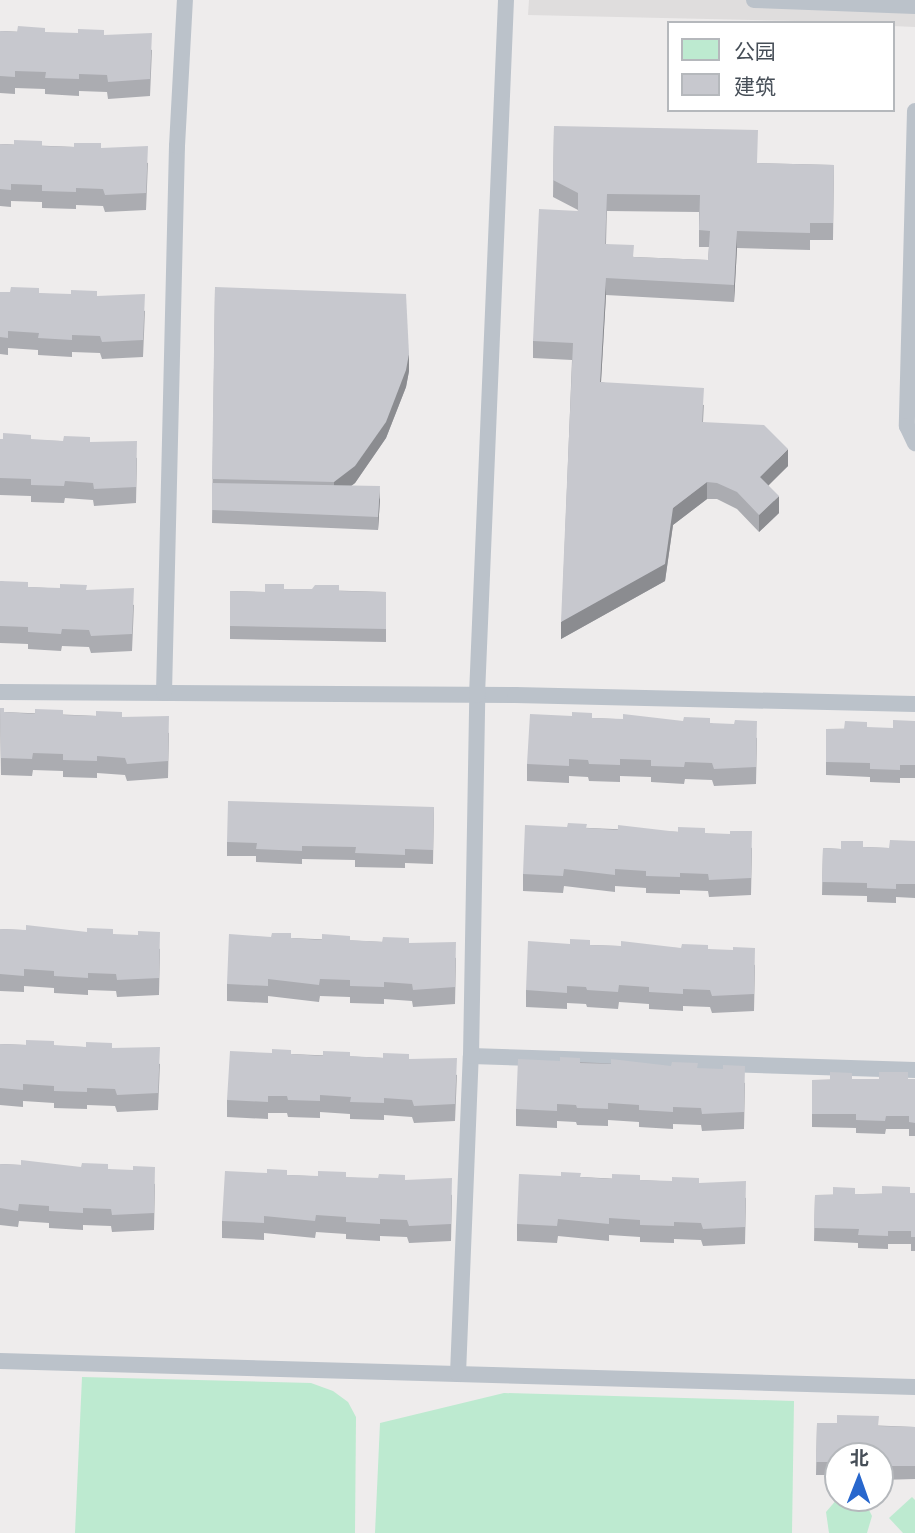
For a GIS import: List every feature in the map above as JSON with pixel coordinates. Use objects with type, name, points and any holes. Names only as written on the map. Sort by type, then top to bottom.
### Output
[{"type":"lane","points":[[164,693],[177,146],[185,0]]},
{"type":"lane","points":[[458,1374],[471,1056],[477,695],[506,0]]},
{"type":"lane","points":[[754,0],[915,6]]},
{"type":"lane","points":[[915,111],[907,426],[915,443]]},
{"type":"lane","points":[[0,692],[477,695],[915,704]]},
{"type":"lane","points":[[471,1056],[915,1070]]},
{"type":"lane","points":[[0,1361],[915,1387]]},
{"type":"shaded area","points":[[529,0],[915,0],[915,27],[894,26],[894,21],[528,15]]},
{"type":"green space","points":[[82,1377],[311,1383],[333,1391],[348,1402],[356,1417],[355,1533],[75,1533]]},
{"type":"green space","points":[[504,1393],[794,1401],[792,1533],[375,1533],[380,1423]]},
{"type":"green space","points":[[912,1497],[915,1500],[915,1533],[903,1533],[889,1518]]},
{"type":"green space","points":[[826,1512],[870,1512],[872,1516],[867,1533],[829,1533]]},
{"type":"building","points":[[18,26],[45,28],[45,32],[78,33],[78,29],[104,30],[104,35],[152,33],[150,79],[108,82],[107,75],[79,74],[79,79],[45,78],[46,72],[15,71],[15,77],[0,76],[0,31],[17,32]]},
{"type":"building","points":[[554,126],[758,130],[757,163],[834,165],[833,223],[810,223],[810,233],[737,231],[734,285],[606,278],[600,382],[704,388],[702,422],[764,425],[788,449],[760,477],[779,496],[759,515],[737,492],[717,483],[707,482],[673,508],[665,564],[561,622],[573,343],[533,341],[539,209],[578,211],[578,193],[553,180]],"holes":[[[607,194],[700,195],[699,230],[710,231],[708,260],[633,257],[634,245],[605,244]]]},
{"type":"building","points":[[14,140],[42,141],[42,146],[74,147],[74,143],[101,143],[101,148],[148,146],[146,193],[105,195],[103,189],[76,188],[76,192],[42,191],[42,185],[11,184],[11,190],[0,189],[0,144],[14,145]]},
{"type":"building","points":[[11,287],[39,288],[39,293],[71,294],[71,290],[97,291],[97,296],[145,294],[143,340],[102,342],[100,336],[72,335],[72,340],[38,338],[39,333],[8,331],[8,338],[0,337],[0,292],[10,292]]},
{"type":"building","points":[[215,287],[406,294],[409,354],[406,370],[386,422],[355,466],[334,482],[212,479]]},
{"type":"building","points":[[3,433],[31,435],[31,439],[63,441],[64,436],[90,437],[90,442],[137,441],[136,487],[94,489],[93,483],[65,481],[64,486],[31,485],[31,479],[0,478],[0,439],[3,439]]},
{"type":"building","points":[[212,483],[380,486],[378,517],[212,510]]},
{"type":"building","points":[[0,581],[28,582],[28,587],[60,588],[60,584],[87,585],[86,590],[134,588],[132,634],[91,636],[89,630],[62,629],[61,634],[28,632],[28,627],[0,626]]},
{"type":"building","points":[[265,584],[284,584],[284,589],[339,585],[339,591],[386,592],[386,629],[230,626],[230,591],[265,592]]},
{"type":"building","points":[[0,708],[4,708],[4,712],[35,714],[35,709],[63,710],[63,715],[96,716],[96,711],[122,712],[122,717],[169,716],[168,761],[127,764],[125,758],[97,756],[97,761],[63,760],[63,754],[33,753],[32,759],[1,758]]},
{"type":"building","points":[[572,712],[592,713],[592,718],[623,719],[623,714],[683,721],[684,717],[710,718],[710,723],[757,721],[756,767],[714,769],[712,763],[685,762],[684,767],[651,766],[651,760],[620,759],[620,765],[589,764],[588,760],[569,759],[569,766],[527,764],[530,714],[572,716]]},
{"type":"building","points":[[893,720],[915,721],[915,765],[900,765],[900,770],[870,769],[870,763],[826,762],[826,729],[844,729],[845,721],[867,722],[867,727],[893,728]]},
{"type":"building","points":[[228,801],[434,807],[433,850],[405,849],[405,855],[355,853],[356,847],[302,846],[302,851],[256,849],[257,843],[227,842]]},
{"type":"building","points":[[568,823],[587,824],[586,828],[618,830],[618,825],[678,832],[678,827],[705,828],[705,833],[752,831],[751,878],[709,880],[708,874],[680,873],[680,877],[646,876],[646,871],[615,869],[615,875],[564,869],[563,876],[523,874],[525,825],[567,827]]},
{"type":"building","points":[[890,840],[915,841],[915,884],[896,884],[896,889],[867,888],[867,883],[822,882],[823,848],[841,849],[841,841],[863,841],[863,847],[889,848]]},
{"type":"building","points":[[26,925],[87,932],[87,928],[113,929],[113,934],[160,932],[159,978],[117,980],[116,974],[88,973],[88,978],[54,976],[54,971],[24,969],[24,976],[0,974],[0,929],[26,930]]},
{"type":"building","points":[[272,933],[291,933],[291,938],[322,940],[322,934],[350,936],[350,940],[382,942],[383,937],[409,938],[409,943],[456,942],[455,987],[413,990],[412,984],[384,982],[384,987],[350,986],[350,980],[320,979],[319,985],[268,979],[268,986],[227,984],[229,934],[271,937]]},
{"type":"building","points":[[570,939],[590,940],[590,945],[621,946],[621,941],[681,948],[682,944],[708,945],[708,949],[755,948],[754,994],[712,996],[710,990],[683,989],[683,994],[649,992],[649,987],[619,985],[618,992],[567,986],[567,993],[526,990],[528,941],[570,944]]},
{"type":"building","points":[[26,1040],[54,1041],[54,1045],[86,1047],[86,1042],[112,1043],[112,1048],[160,1047],[158,1093],[117,1095],[115,1089],[87,1088],[87,1092],[54,1091],[54,1086],[23,1084],[23,1090],[0,1088],[0,1044],[26,1045]]},
{"type":"building","points":[[272,1049],[291,1050],[291,1054],[323,1056],[323,1051],[350,1052],[350,1056],[383,1058],[383,1053],[409,1054],[409,1059],[457,1058],[455,1104],[414,1106],[412,1100],[384,1098],[384,1103],[350,1102],[351,1097],[320,1095],[320,1101],[288,1100],[287,1096],[268,1096],[268,1102],[227,1100],[230,1051],[272,1053]]},
{"type":"building","points":[[560,1057],[580,1058],[580,1063],[611,1064],[611,1059],[671,1066],[672,1062],[698,1063],[697,1068],[745,1066],[744,1112],[702,1114],[701,1108],[673,1107],[673,1112],[639,1110],[639,1105],[608,1103],[608,1109],[557,1104],[557,1111],[516,1109],[518,1059],[560,1061]]},
{"type":"building","points":[[830,1072],[852,1073],[852,1079],[879,1079],[879,1072],[908,1072],[908,1079],[915,1079],[915,1123],[909,1122],[909,1116],[886,1116],[885,1121],[856,1120],[856,1114],[812,1114],[812,1080],[830,1080]]},
{"type":"building","points":[[21,1160],[81,1167],[82,1163],[108,1164],[108,1169],[155,1167],[154,1213],[112,1215],[111,1209],[83,1208],[83,1213],[49,1211],[49,1206],[19,1204],[18,1211],[0,1208],[0,1164],[21,1165]]},
{"type":"building","points":[[267,1169],[287,1170],[287,1175],[318,1176],[318,1171],[346,1172],[346,1177],[378,1178],[379,1174],[405,1175],[405,1180],[452,1178],[451,1224],[409,1226],[407,1220],[380,1219],[380,1224],[346,1222],[346,1217],[316,1215],[315,1221],[264,1216],[264,1223],[222,1221],[225,1171],[267,1173]]},
{"type":"building","points":[[561,1172],[581,1173],[580,1177],[612,1179],[612,1174],[640,1175],[640,1180],[672,1181],[672,1177],[699,1178],[699,1183],[746,1181],[745,1227],[703,1229],[701,1223],[674,1222],[674,1226],[640,1225],[640,1220],[609,1218],[609,1224],[558,1219],[557,1226],[517,1224],[519,1174],[561,1176]]},
{"type":"building","points":[[882,1186],[910,1187],[910,1193],[915,1193],[915,1237],[911,1237],[911,1231],[888,1231],[888,1236],[858,1235],[859,1229],[814,1228],[815,1195],[833,1195],[833,1187],[855,1188],[855,1194],[882,1194]]},
{"type":"building","points":[[837,1415],[879,1416],[878,1426],[915,1427],[915,1466],[894,1466],[894,1442],[824,1442],[824,1462],[816,1462],[817,1423],[837,1423]]}]
